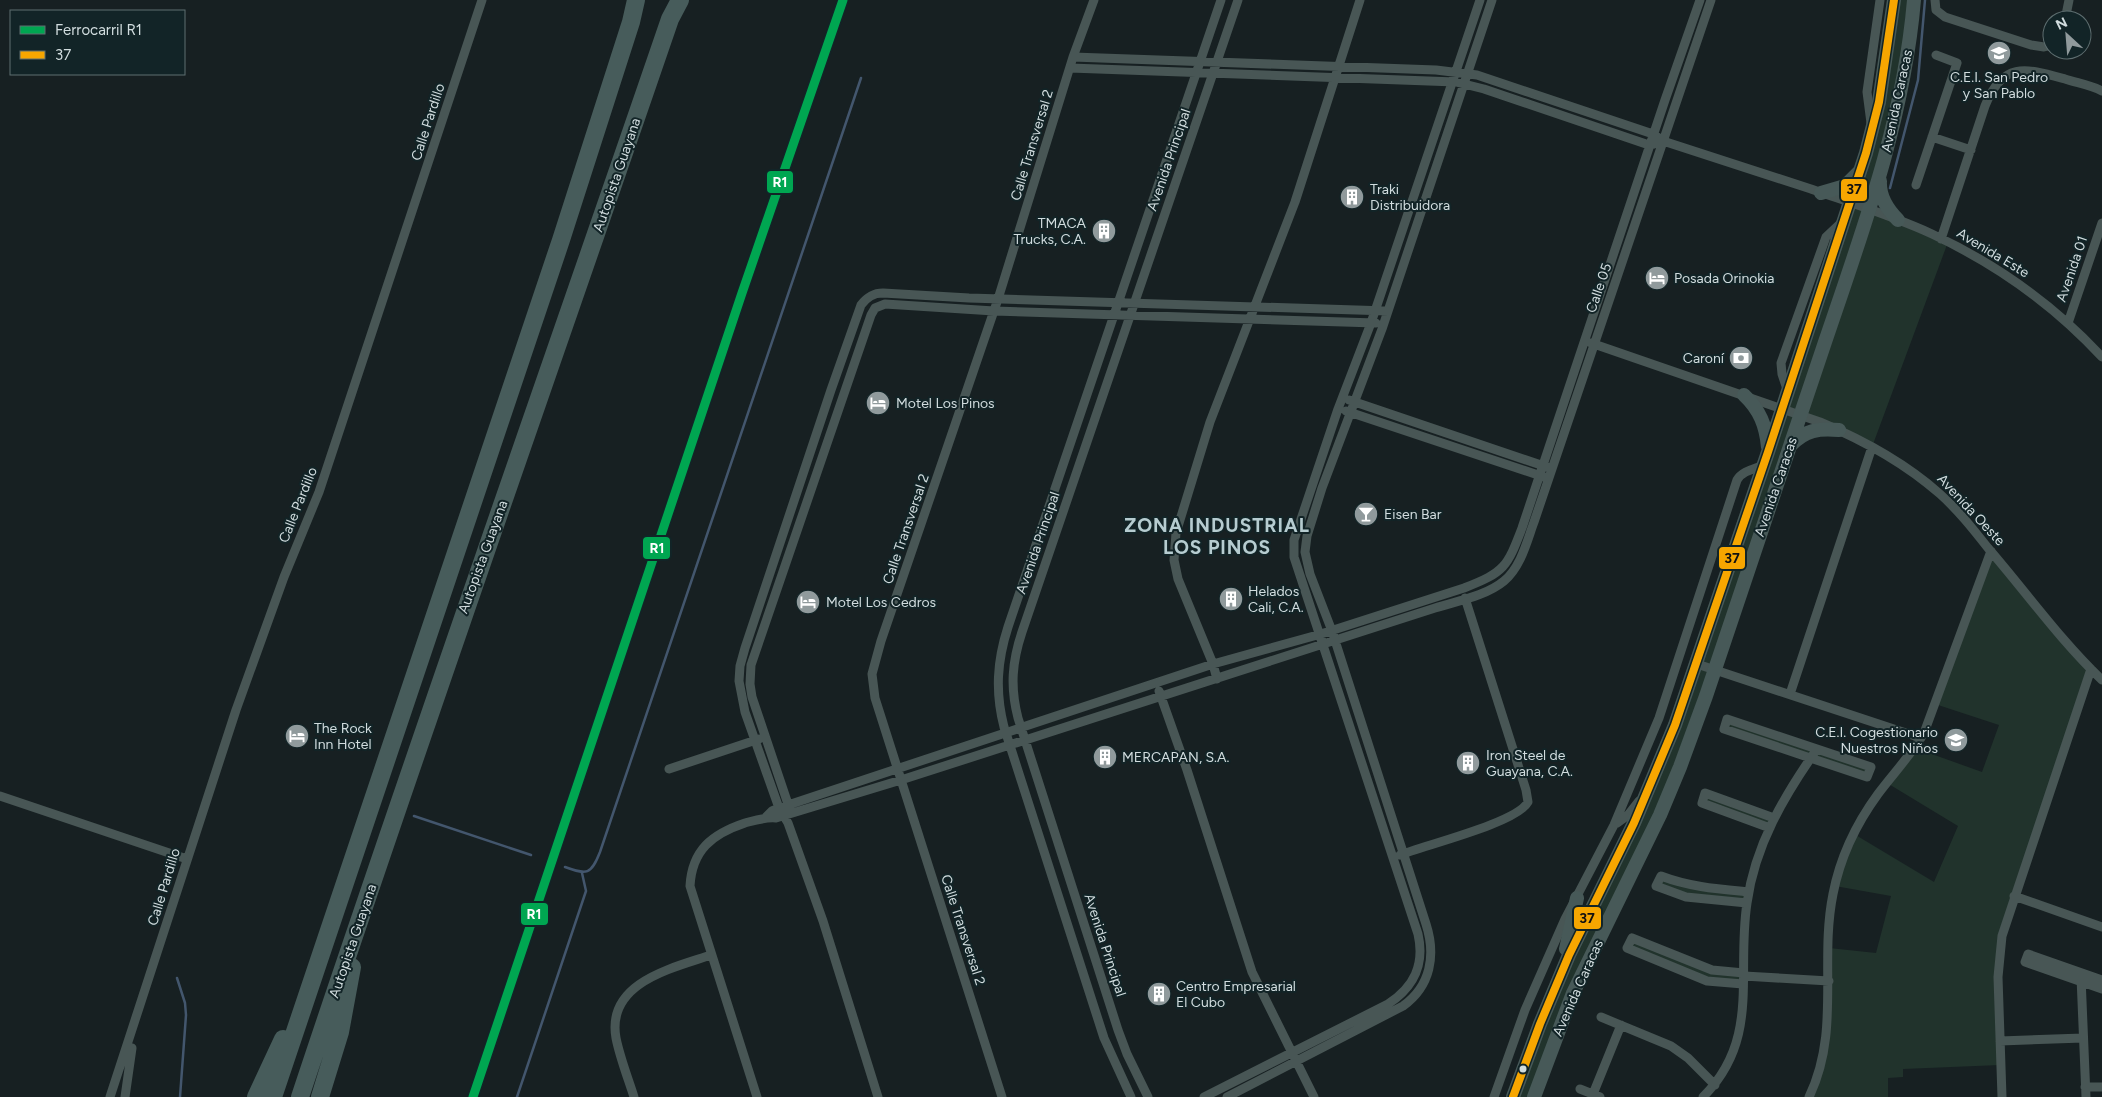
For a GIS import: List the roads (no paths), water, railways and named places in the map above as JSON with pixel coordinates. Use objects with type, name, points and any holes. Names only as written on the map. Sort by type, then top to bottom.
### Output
[{"type":"highway","name":"Autopista Guayana","points":[[273,1097],[561,240],[631,22],[636,0]]},
{"type":"highway","name":"Autopista Guayana","points":[[300,1097],[456,635],[552,364],[670,19],[680,0]]},
{"type":"highway","points":[[320,1097],[340,1032],[350,983],[356,930]]},
{"type":"highway","points":[[256,1097],[274,1056],[307,996]]},
{"type":"highway","points":[[244,1097],[274,1056]]},
{"type":"street","name":"Calle Pardillo","points":[[137,1018],[236,710],[280,586],[319,492],[482,0]]},
{"type":"street","name":"Calle Transversal 2","points":[[1002,1097],[897,769],[875,698],[872,682],[874,666],[998,299],[1073,57],[1094,0]]},
{"type":"street","name":"Avenida Principal","points":[[1131,1097],[1111,1056],[1100,1027],[1006,733],[998,702],[997,670],[1008,627],[1221,0]]},
{"type":"street","name":"Avenida Principal","points":[[1148,1097],[1127,1054],[1103,985],[1021,728],[1014,704],[1012,674],[1015,656],[1238,0]]},
{"type":"street","points":[[1217,679],[1214,664],[1183,594],[1176,568],[1175,544],[1182,513],[1210,422],[1295,202],[1360,0]]},
{"type":"street","points":[[1204,1097],[1388,1004],[1403,993],[1414,979],[1420,966],[1421,951],[1418,934],[1294,551],[1296,534],[1338,409],[1344,398],[1375,311],[1480,0]]},
{"type":"street","points":[[1227,1097],[1396,1011],[1412,998],[1423,984],[1431,963],[1432,948],[1429,933],[1332,630],[1310,574],[1305,552],[1307,536],[1317,504],[1384,323],[1492,0]]},
{"type":"street","name":"Calle 05","points":[[1391,611],[1464,588],[1496,573],[1512,555],[1649,145],[1700,0]]},
{"type":"street","name":"Calle 05","points":[[1465,598],[1485,591],[1504,581],[1520,558],[1549,479],[1711,0]]},
{"type":"street","points":[[1873,130],[1867,92],[1880,0]]},
{"type":"street","name":"Avenida Caracas","points":[[1514,1097],[1540,1024],[1569,956],[1651,785],[1697,664],[1851,202],[1873,130],[1888,53],[1894,0]]},
{"type":"street","name":"Avenida Caracas","points":[[1534,1097],[1554,1040],[1577,986],[1667,799],[1714,669],[1880,175],[1900,96],[1914,0]]},
{"type":"street","points":[[1935,0],[1936,10],[1945,17],[2031,46],[2042,47]]},
{"type":"street","points":[[1916,185],[1957,63],[1936,55]]},
{"type":"street","name":"Avenida Este","points":[[1073,57],[1338,66],[1468,73],[1653,134],[1663,141],[1851,202],[1941,239],[2018,283],[2068,322],[2102,357]]},
{"type":"street","points":[[1142,71],[1145,59]]},
{"type":"street","points":[[1070,68],[1453,81],[1464,83],[1649,145],[1663,141]]},
{"type":"street","points":[[1941,239],[1985,106],[1994,86],[2000,80],[2013,72],[2031,70],[2101,90]]},
{"type":"street","points":[[1932,137],[1971,150]]},
{"type":"street","points":[[1821,193],[1844,186],[1861,170]]},
{"type":"street","points":[[1880,175],[1881,195],[1885,204],[1898,220]]},
{"type":"street","name":"Avenida 01","points":[[2068,322],[2102,223]]},
{"type":"street","points":[[786,813],[755,741],[740,689],[739,674],[742,658],[787,520],[845,349],[861,305],[871,295],[883,293],[1135,304],[1388,311]]},
{"type":"street","points":[[871,295],[875,308],[750,671],[751,691],[786,813],[823,921],[878,1097]]},
{"type":"street","points":[[875,308],[885,304],[994,311],[1384,323]]},
{"type":"street","name":"Avenida Oeste","points":[[1584,340],[1800,414],[1839,430],[1872,447],[1914,473],[1940,494],[2102,680]]},
{"type":"street","points":[[845,349],[858,353]]},
{"type":"street","points":[[1494,1097],[1525,1010],[1565,919],[1614,825],[1659,718],[1737,480],[1739,476],[1766,459],[1764,424],[1753,403],[1744,395]]},
{"type":"street","points":[[1344,398],[1552,468]]},
{"type":"street","points":[[1338,409],[1549,479]]},
{"type":"street","points":[[1789,448],[1798,438],[1814,430],[1839,430]]},
{"type":"street","points":[[1790,694],[1872,447]]},
{"type":"street","points":[[787,520],[800,523]]},
{"type":"street","points":[[1294,551],[1305,552]]},
{"type":"street","points":[[1809,1097],[1816,1081],[1824,1052],[1829,1011],[1831,908],[1846,850],[1867,811],[1921,738],[1991,551]]},
{"type":"street","points":[[757,1097],[691,895],[692,868],[702,850],[716,836],[732,828],[766,817],[772,811],[786,813],[901,780],[1465,598],[1526,790],[1528,802],[1520,812],[1500,821],[1394,857]]},
{"type":"street","points":[[760,604],[771,607]]},
{"type":"street","points":[[786,813],[897,769],[1214,664],[1321,634],[1391,611],[1394,622]]},
{"type":"street","points":[[1000,654],[1015,656]]},
{"type":"street","points":[[742,658],[753,659]]},
{"type":"street","points":[[1697,664],[1921,738]]},
{"type":"street","points":[[2002,1097],[1998,962],[2002,936],[2091,669]]},
{"type":"street","points":[[997,670],[1012,674]]},
{"type":"street","points":[[1156,684],[1162,696],[1247,957],[1262,995],[1314,1097]]},
{"type":"street","points":[[1727,719],[1871,767],[1867,777],[1810,758],[1724,729],[1727,719]]},
{"type":"street","points":[[669,770],[765,738]]},
{"type":"street","points":[[1703,1097],[1715,1085],[1728,1066],[1738,1039],[1744,978],[1747,904],[1757,862],[1774,818],[1786,794],[1817,749]]},
{"type":"street","points":[[1614,825],[1628,815],[1651,785]]},
{"type":"street","points":[[1770,828],[1702,803],[1705,793],[1774,818]]},
{"type":"street","points":[[0,796],[187,859]]},
{"type":"street","points":[[1747,904],[1697,899],[1656,886],[1661,876],[1679,883],[1700,887],[1749,892]]},
{"type":"street","points":[[2014,896],[2102,927]]},
{"type":"street","points":[[1556,986],[1577,898]]},
{"type":"street","points":[[1744,978],[1712,970],[1632,938],[1627,948],[1707,980],[1744,978],[1829,981]]},
{"type":"street","points":[[2102,980],[2081,977],[2025,962],[2028,954],[2081,977],[2102,989]]},
{"type":"street","points":[[634,1097],[616,1036],[617,1018],[625,999],[632,989],[650,977],[711,955]]},
{"type":"street","points":[[2081,977],[2086,1097]]},
{"type":"street","points":[[1088,990],[1103,985]]},
{"type":"street","points":[[1367,1015],[1372,1023]]},
{"type":"street","points":[[1600,1017],[1659,1040],[1680,1051],[1715,1085]]},
{"type":"street","points":[[110,1097],[137,1018]]},
{"type":"street","points":[[125,1097],[137,1018]]},
{"type":"street","points":[[1100,1027],[1115,1022]]},
{"type":"street","points":[[1580,1089],[1597,1096],[1622,1025]]},
{"type":"street","points":[[2000,1041],[2083,1038]]},
{"type":"street","points":[[2085,1087],[2102,1087]]},
{"type":"waterway","points":[[1890,188],[1918,80],[1925,0]]},
{"type":"waterway","points":[[565,867],[583,872],[587,871],[594,865],[600,852],[861,78]]},
{"type":"waterway","points":[[414,816],[531,855]]},
{"type":"waterway","points":[[517,1097],[586,891],[582,873]]},
{"type":"waterway","points":[[177,978],[185,1003],[186,1015],[180,1097]]},
{"type":"rail line","name":"R1","points":[[473,1097],[742,293],[843,0]]},
{"type":"place","name":"C.E.I. San Pedro y San Pablo","points":[[1999,53]]},
{"type":"place","name":"Traki Distribuidora","points":[[1352,197]]},
{"type":"place","name":"TMACA Trucks, C.A.","points":[[1104,231]]},
{"type":"place","name":"Posada Orinokia","points":[[1657,278]]},
{"type":"place","name":"Caroní","points":[[1741,358]]},
{"type":"place","name":"Motel Los Pinos","points":[[878,403]]},
{"type":"place","name":"Eisen Bar","points":[[1366,514]]},
{"type":"place","name":"Helados Cali, C.A.","points":[[1231,599]]},
{"type":"place","name":"Motel Los Cedros","points":[[808,602]]},
{"type":"place","name":"The Rock Inn Hotel","points":[[297,736]]},
{"type":"place","name":"C.E.I. Cogestionario Nuestros Niños","points":[[1956,740]]},
{"type":"place","name":"MERCAPAN, S.A.","points":[[1105,757]]},
{"type":"place","name":"Iron Steel de Guayana, C.A.","points":[[1468,763]]},
{"type":"place","name":"Centro Empresarial El Cubo","points":[[1159,994]]},
{"type":"district","name":"ZONA INDUSTRIAL LOS PINOS","points":[[1217,536]]}]
